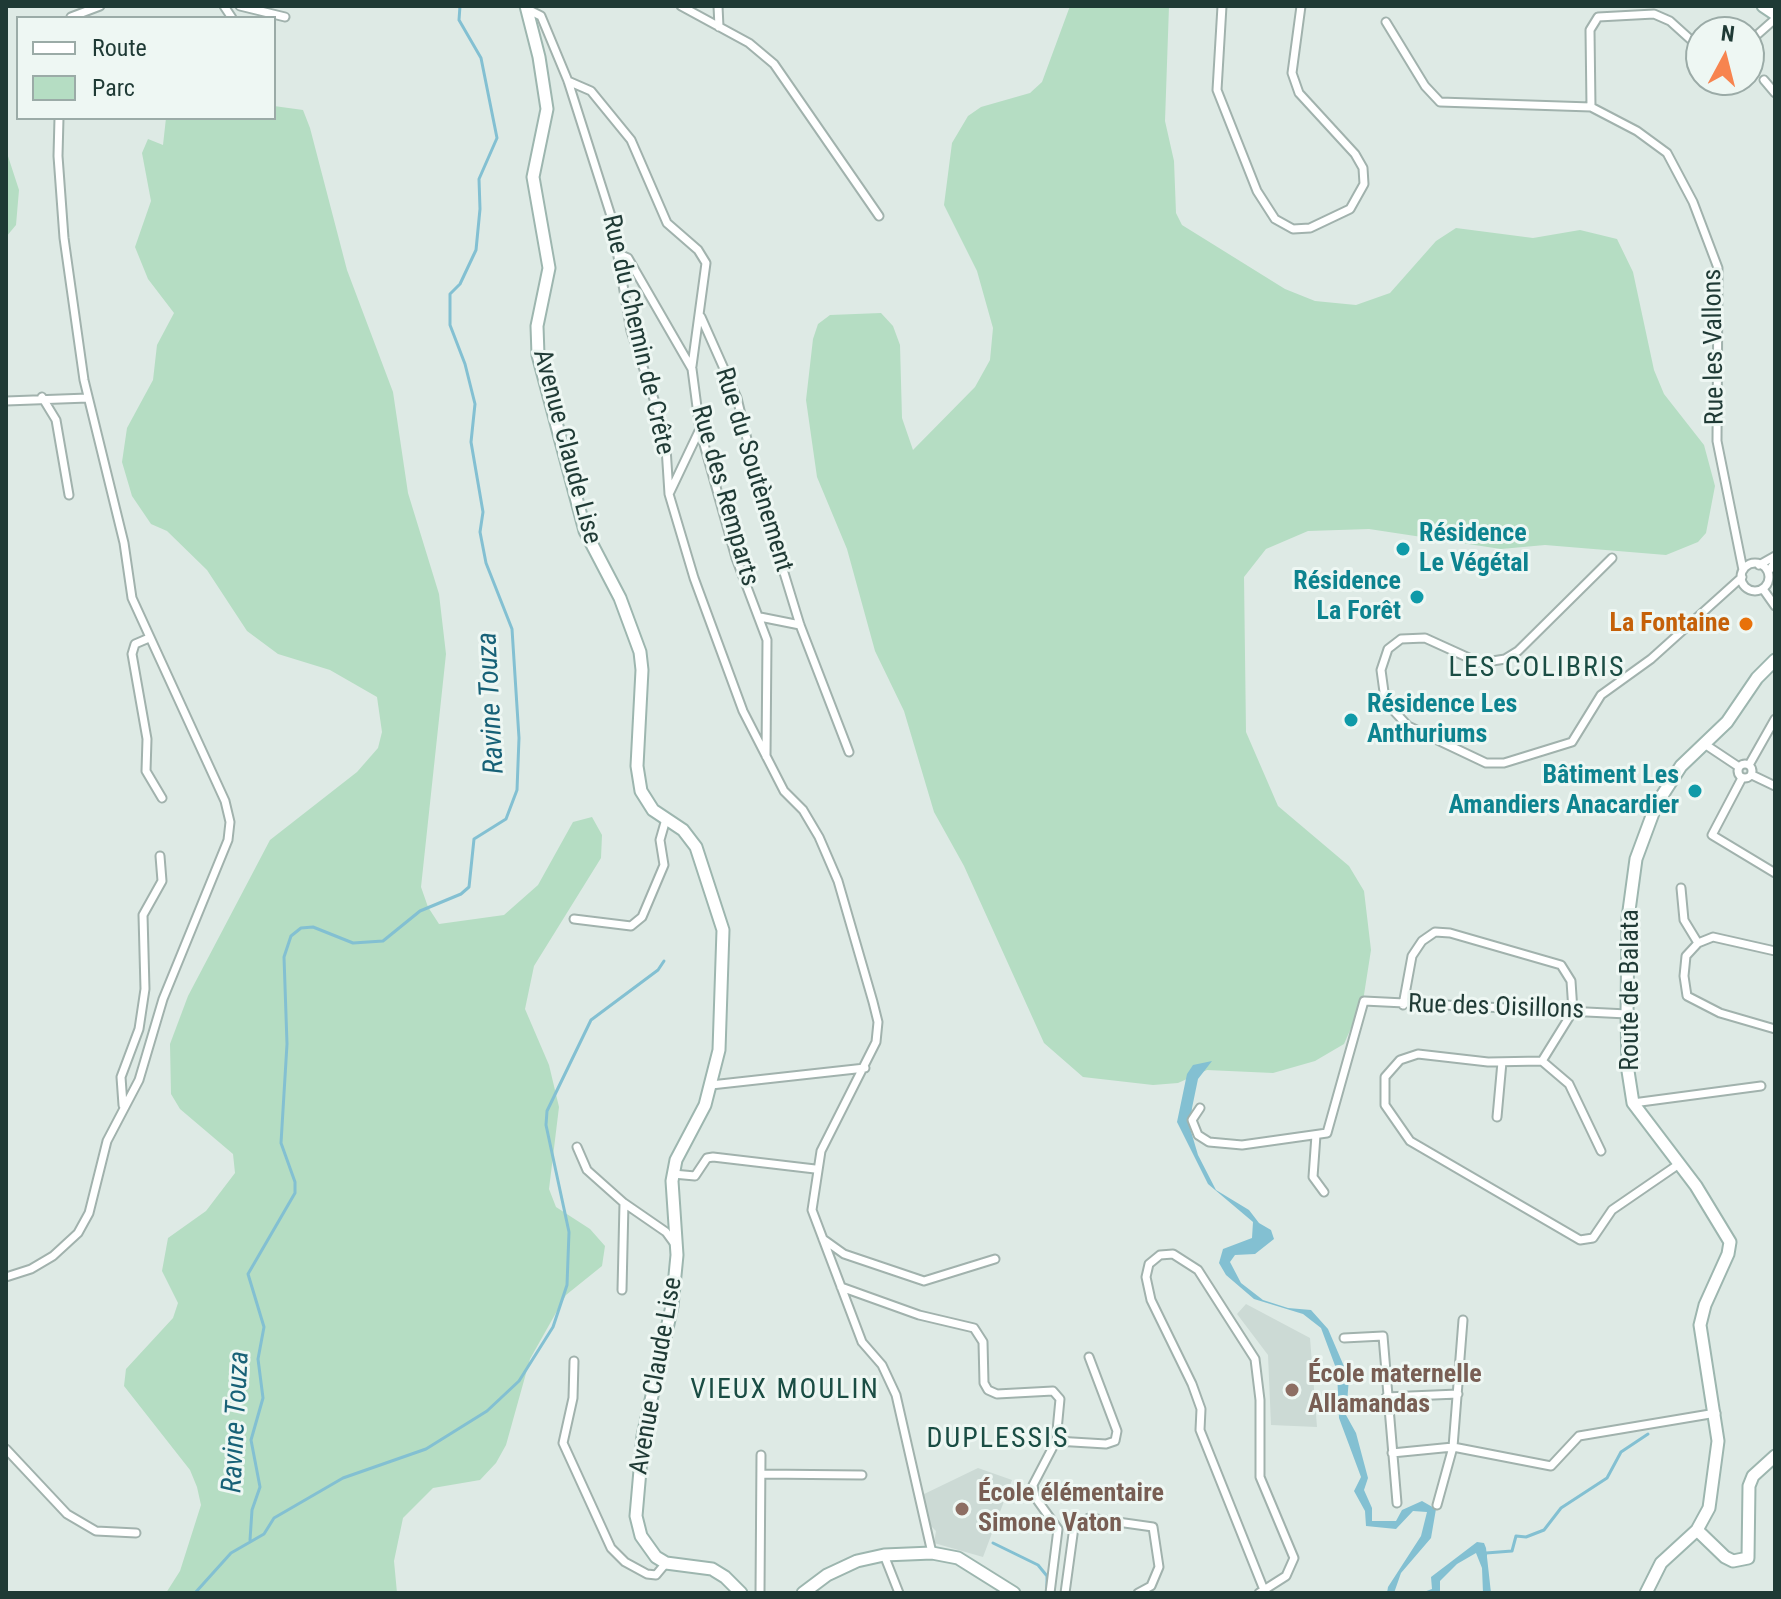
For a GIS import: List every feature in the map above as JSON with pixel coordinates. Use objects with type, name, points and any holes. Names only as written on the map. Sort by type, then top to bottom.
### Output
[{"type":"street","points":[[76,16],[100,6]]},
{"type":"street","points":[[240,6],[285,17]]},
{"type":"street","points":[[681,6],[749,43],[774,64],[879,216]]},
{"type":"street","points":[[718,6],[719,27]]},
{"type":"street","points":[[1222,6],[1217,90],[1257,191],[1275,219],[1293,229],[1310,228],[1350,209],[1364,184],[1363,168],[1355,154],[1299,93],[1292,73],[1301,6]]},
{"type":"street","points":[[1763,6],[1775,17]]},
{"type":"street","name":"Rue du Chemin de Crête","points":[[526,7],[541,16],[568,81],[611,216],[631,331],[665,432],[669,494],[694,578],[743,711],[784,791],[811,823],[838,881],[878,1022],[876,1042],[865,1068],[821,1151],[815,1169],[812,1210],[862,1342],[882,1365],[896,1395],[932,1553]]},
{"type":"street","name":"Avenue Claude Lise","points":[[526,7],[539,57],[547,109],[533,177],[549,268],[537,326],[538,355],[585,531],[620,598],[640,652],[639,780],[645,799],[683,830],[696,847],[709,877],[723,930],[719,1050],[699,1122],[676,1160],[673,1174],[676,1245],[672,1306],[643,1436],[636,1516],[641,1536],[656,1557],[666,1563]]},
{"type":"street","points":[[1591,107],[1590,30],[1598,17],[1654,14],[1670,21],[1685,35]]},
{"type":"street","name":"Rue les Vallons","points":[[1386,22],[1425,86],[1440,102],[1591,107],[1637,131],[1667,153],[1693,202],[1718,268],[1717,441],[1747,588]]},
{"type":"street","points":[[568,81],[591,91],[631,140],[667,223],[698,250],[706,263],[692,369]]},
{"type":"street","points":[[6,1277],[31,1269],[53,1256],[78,1233],[89,1213],[107,1141],[123,1105],[139,1080],[163,999],[228,840],[230,822],[225,801],[132,598],[124,543],[88,398],[64,238],[58,156],[59,120]]},
{"type":"street","name":"Rue des Remparts","points":[[619,254],[628,258],[692,369],[700,430],[736,558],[760,617],[769,663],[766,758]]},
{"type":"street","name":"Rue du Soutènement","points":[[701,317],[737,398],[762,501],[800,625],[849,752]]},
{"type":"street","points":[[6,401],[42,397],[88,398]]},
{"type":"street","points":[[42,397],[56,420],[69,495]]},
{"type":"street","points":[[669,494],[700,430]]},
{"type":"street","points":[[1739,549],[1768,572]]},
{"type":"street","points":[[1612,558],[1518,651],[1505,659],[1480,663],[1425,638],[1401,639],[1388,649],[1381,670],[1384,692],[1394,711],[1408,726],[1486,763],[1504,763],[1572,742],[1601,695],[1651,659],[1742,574],[1756,564],[1775,559]]},
{"type":"street","points":[[1775,559],[1765,586],[1775,606]]},
{"type":"street","points":[[1723,595],[1765,586],[1775,591]]},
{"type":"street","points":[[760,617],[800,625]]},
{"type":"street","points":[[149,638],[135,644],[132,654],[147,739],[146,771],[162,798]]},
{"type":"street","name":"Route de Balata","points":[[1646,1593],[1661,1563],[1705,1519],[1716,1471],[1716,1413],[1700,1325],[1730,1242],[1679,1164],[1633,1103],[1628,1071],[1628,918],[1636,859],[1656,805],[1681,766],[1727,722],[1757,678],[1775,660]]},
{"type":"street","points":[[1752,775],[1749,765],[1775,719]]},
{"type":"street","points":[[1703,743],[1739,767],[1742,778],[1712,835],[1775,873]]},
{"type":"street","points":[[1739,767],[1749,765]]},
{"type":"street","points":[[1742,778],[1752,775],[1775,786]]},
{"type":"street","points":[[574,919],[631,926],[642,917],[664,865],[660,840],[666,819]]},
{"type":"street","points":[[123,1105],[121,1077],[139,1029],[145,989],[143,915],[162,881],[160,856]]},
{"type":"street","points":[[1681,888],[1684,920],[1698,943]]},
{"type":"street","points":[[1403,1005],[1415,948],[1428,936],[1442,932],[1561,965],[1571,981],[1573,1011],[1542,1061]]},
{"type":"street","points":[[1775,951],[1713,937],[1698,943],[1686,956],[1687,996],[1720,1013],[1775,1029]]},
{"type":"street","name":"Rue des Oisillons","points":[[1316,1135],[1331,1128],[1364,1001],[1627,1014]]},
{"type":"street","points":[[1601,1151],[1569,1084],[1542,1061],[1502,1062],[1430,1054],[1408,1056],[1394,1065],[1385,1077],[1385,1105],[1401,1130],[1422,1150],[1580,1240],[1593,1238],[1612,1210],[1679,1164]]},
{"type":"street","points":[[1497,1117],[1502,1062]]},
{"type":"street","points":[[711,1085],[865,1068]]},
{"type":"street","points":[[1633,1103],[1761,1086]]},
{"type":"street","points":[[1200,1108],[1192,1120],[1198,1135],[1209,1142],[1242,1145],[1316,1135],[1313,1177],[1324,1192]]},
{"type":"street","points":[[577,1147],[587,1170],[624,1203],[666,1232],[676,1245]]},
{"type":"street","points":[[673,1174],[699,1174],[707,1158],[815,1169]]},
{"type":"street","points":[[622,1290],[624,1203]]},
{"type":"street","points":[[821,1237],[844,1254],[919,1280],[935,1280],[995,1259]]},
{"type":"street","points":[[1173,1254],[1198,1270],[1255,1359],[1260,1400],[1260,1477],[1294,1558],[1286,1576],[1262,1591],[1200,1430],[1201,1409],[1192,1384],[1151,1300],[1146,1277],[1149,1264],[1160,1255],[1173,1254]]},
{"type":"street","points":[[841,1287],[919,1315],[974,1328],[983,1342],[984,1383],[988,1390],[997,1394],[1053,1391],[1060,1399],[1056,1441],[1033,1485],[1035,1497],[1058,1529],[1050,1593]]},
{"type":"street","points":[[1437,1505],[1453,1447],[1463,1320]]},
{"type":"street","points":[[1344,1338],[1383,1336],[1397,1503]]},
{"type":"street","points":[[1056,1441],[1106,1444],[1115,1441],[1117,1431],[1089,1357]]},
{"type":"street","points":[[574,1361],[573,1398],[563,1443],[611,1548],[625,1562],[647,1574],[656,1575],[666,1563],[712,1569],[741,1593]]},
{"type":"street","points":[[1386,1397],[1458,1394]]},
{"type":"street","points":[[1392,1453],[1453,1447],[1551,1466],[1579,1436],[1716,1413]]},
{"type":"street","points":[[6,1449],[67,1514],[96,1531],[136,1533]]},
{"type":"street","points":[[760,1593],[761,1455]]},
{"type":"street","points":[[1697,1530],[1725,1557],[1733,1561],[1748,1558],[1749,1486],[1753,1476],[1775,1456]]},
{"type":"street","points":[[761,1474],[862,1475]]},
{"type":"street","points":[[1073,1593],[1065,1593],[1074,1527],[1089,1518],[1153,1527],[1159,1567],[1151,1586],[1138,1593]]},
{"type":"street","points":[[803,1593],[827,1575],[884,1555],[932,1553],[958,1558],[1014,1593]]},
{"type":"street","points":[[884,1555],[899,1593]]},
{"type":"shaded area","name":"École maternelle Allamandas","points":[[1246,1304],[1310,1338],[1317,1427],[1271,1425],[1268,1355],[1237,1314]]},
{"type":"shaded area","name":"École élémentaire Simone Vaton","points":[[978,1468],[1012,1480],[983,1557],[934,1543],[936,1531],[927,1522],[920,1496]]},
{"type":"green space","points":[[1070,6],[1169,6],[1165,121],[1174,161],[1176,213],[1182,225],[1285,289],[1315,301],[1356,305],[1390,293],[1436,241],[1456,228],[1533,238],[1580,230],[1617,239],[1633,272],[1654,370],[1664,394],[1704,445],[1715,486],[1706,533],[1698,542],[1666,555],[1545,545],[1501,549],[1369,529],[1308,531],[1266,549],[1244,577],[1246,732],[1278,806],[1349,866],[1364,891],[1371,950],[1363,1001],[1344,1044],[1315,1061],[1273,1073],[1207,1070],[1178,1083],[1153,1085],[1083,1077],[1044,1043],[964,866],[934,812],[904,711],[875,651],[847,549],[817,477],[806,400],[813,339],[818,324],[830,315],[881,313],[893,326],[900,345],[902,418],[913,450],[975,387],[990,360],[993,328],[977,271],[944,205],[952,143],[968,116],[981,107],[1030,93],[1042,82]]},
{"type":"green space","points":[[276,106],[303,110],[310,128],[347,270],[393,392],[408,493],[439,594],[446,654],[421,887],[428,907],[439,924],[504,915],[538,885],[573,822],[592,817],[602,835],[601,858],[534,966],[525,1009],[549,1065],[559,1107],[549,1189],[556,1207],[590,1229],[605,1246],[602,1266],[566,1295],[530,1359],[506,1445],[496,1463],[480,1480],[433,1488],[403,1518],[394,1561],[397,1593],[166,1593],[180,1571],[201,1505],[190,1470],[124,1386],[126,1369],[173,1318],[178,1303],[162,1271],[168,1238],[206,1211],[235,1173],[233,1154],[180,1109],[171,1094],[170,1044],[188,996],[270,840],[357,772],[378,748],[382,732],[377,697],[330,670],[278,654],[247,631],[207,570],[167,531],[151,524],[132,496],[122,462],[127,428],[153,380],[157,345],[174,313],[148,279],[135,247],[151,201],[142,153],[148,139],[163,145],[166,120],[276,120]]},
{"type":"green space","points":[[6,150],[19,190],[16,225],[6,237]]},
{"type":"water","points":[[1212,1061],[1198,1079],[1192,1108],[1190,1128],[1198,1155],[1216,1190],[1249,1210],[1259,1223],[1271,1230],[1274,1239],[1255,1254],[1235,1255],[1230,1262],[1241,1283],[1263,1300],[1288,1308],[1311,1310],[1328,1329],[1349,1378],[1346,1415],[1356,1433],[1368,1478],[1364,1490],[1372,1508],[1372,1521],[1396,1521],[1402,1510],[1422,1501],[1436,1509],[1431,1538],[1401,1573],[1394,1593],[1387,1593],[1388,1587],[1421,1536],[1427,1512],[1413,1511],[1396,1529],[1366,1526],[1365,1511],[1354,1491],[1361,1477],[1339,1418],[1337,1371],[1321,1328],[1303,1314],[1254,1299],[1226,1275],[1219,1263],[1223,1249],[1252,1238],[1253,1222],[1208,1184],[1177,1122],[1187,1074],[1193,1065]]},
{"type":"water","points":[[1477,1542],[1484,1543],[1486,1548],[1491,1593],[1483,1593],[1482,1568],[1476,1553],[1457,1564],[1440,1581],[1440,1593],[1421,1593],[1432,1589],[1431,1577]]},
{"type":"waterway","name":"Ravine Touza","points":[[250,1540],[252,1510],[260,1487],[251,1440],[263,1398],[258,1359],[264,1327],[248,1274],[295,1193],[295,1182],[281,1143],[287,1044],[284,957],[291,936],[301,928],[313,927],[353,943],[383,941],[420,911],[461,894],[469,887],[474,839],[506,819],[517,790],[519,738],[512,629],[486,563],[480,532],[483,512],[471,442],[475,404],[465,364],[450,325],[450,294],[460,284],[476,250],[479,179],[497,138],[481,58],[459,20],[460,6]]},
{"type":"waterway","points":[[195,1593],[231,1553],[264,1534],[274,1518],[343,1478],[426,1449],[487,1411],[519,1381],[553,1327],[567,1285],[569,1232],[546,1125],[547,1111],[591,1020],[658,970],[664,961]]},
{"type":"waterway","points":[[1485,1557],[1486,1553],[1512,1551],[1516,1536],[1526,1537],[1544,1530],[1561,1508],[1607,1478],[1621,1452],[1648,1434]]},
{"type":"waterway","points":[[993,1543],[1038,1565],[1047,1576],[1047,1588]]},
{"type":"place","name":"Résidence Le Végétal","points":[[1403,549]]},
{"type":"place","name":"Résidence La Forêt","points":[[1417,597]]},
{"type":"place","name":"La Fontaine","points":[[1746,624]]},
{"type":"place","name":"Résidence Les Anthuriums","points":[[1351,720]]},
{"type":"place","name":"Bâtiment Les Amandiers Anacardier","points":[[1695,791]]},
{"type":"place","name":"École maternelle Allamandas","points":[[1292,1390]]},
{"type":"place","name":"École élémentaire Simone Vaton","points":[[962,1509]]},
{"type":"district","name":"LES COLIBRIS","points":[[1537,669]]},
{"type":"district","name":"VIEUX MOULIN","points":[[785,1391]]},
{"type":"district","name":"DUPLESSIS","points":[[998,1440]]}]
